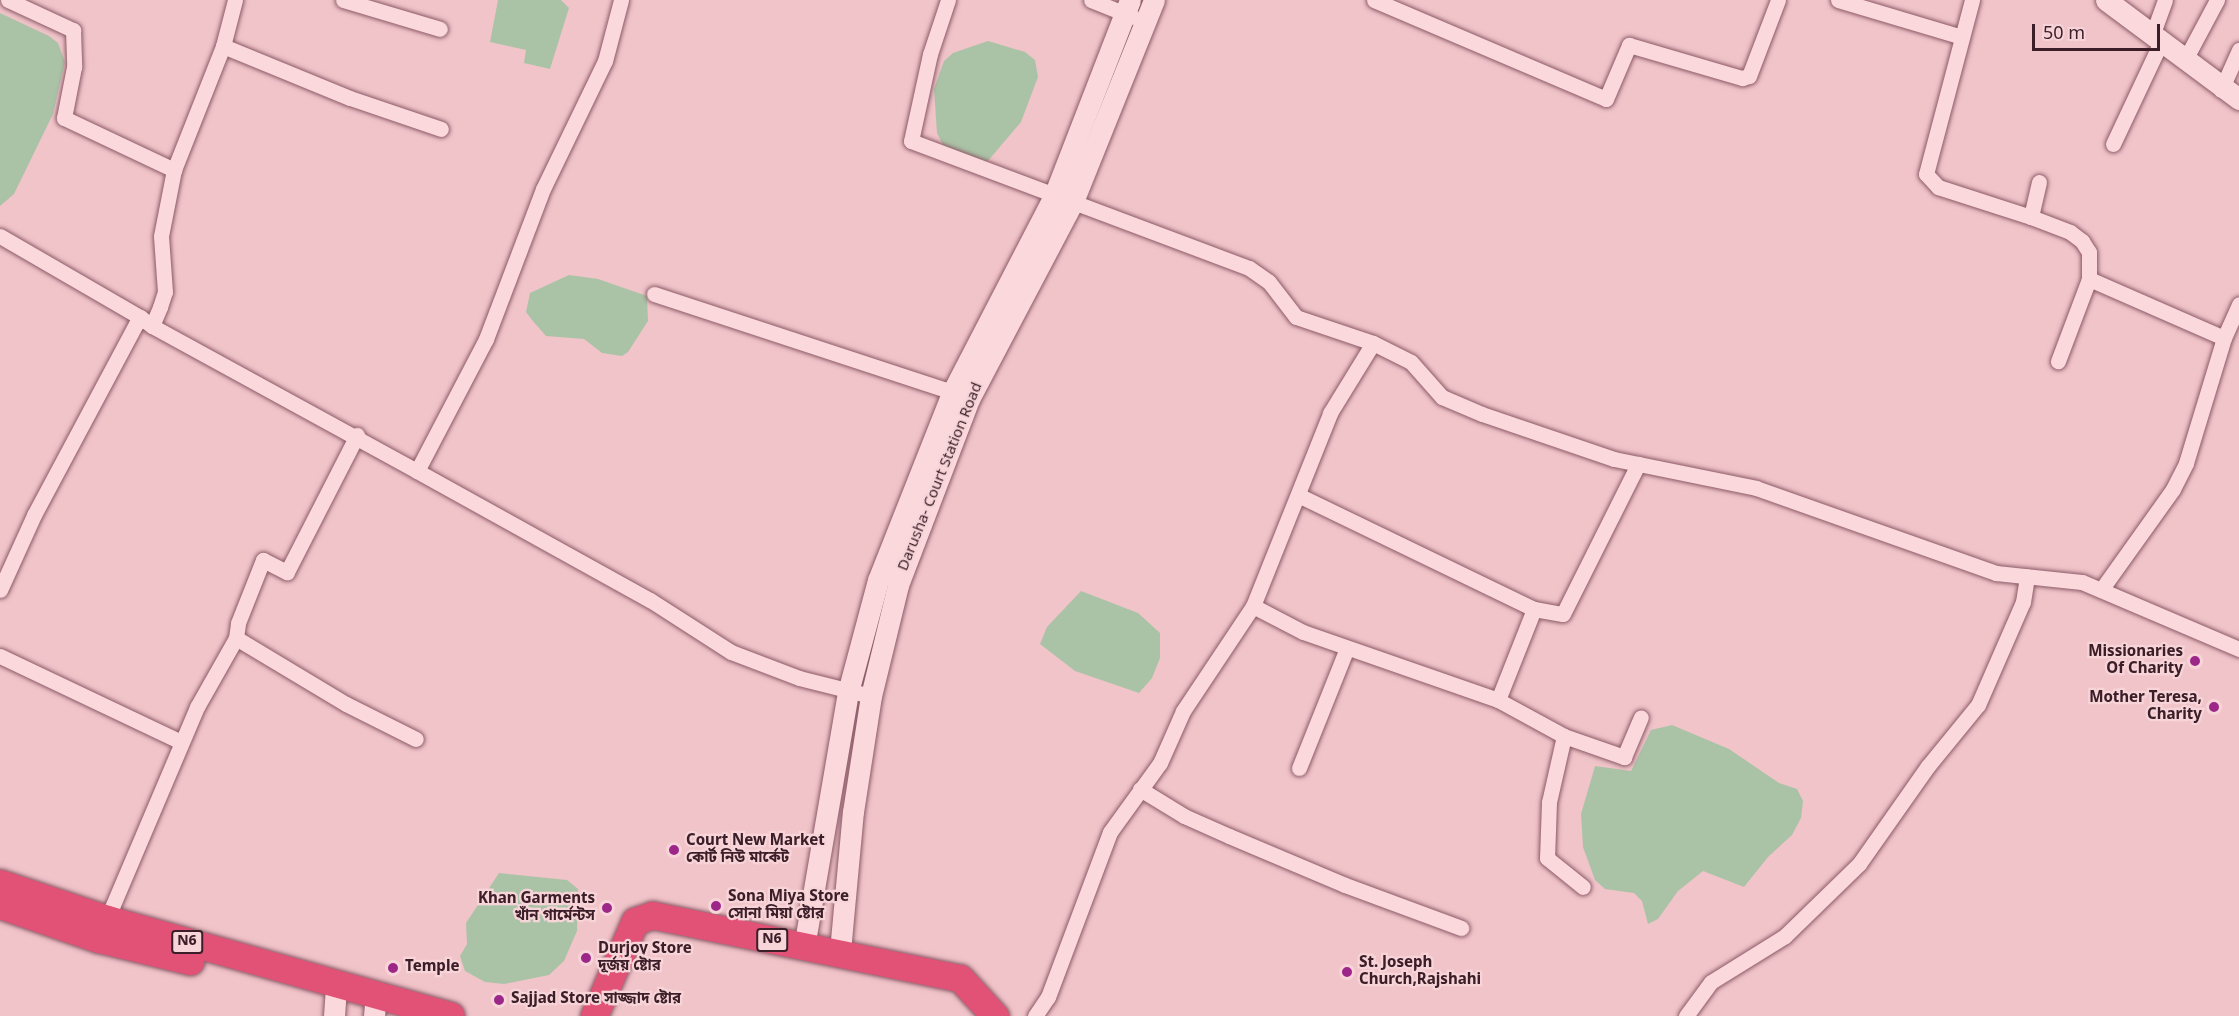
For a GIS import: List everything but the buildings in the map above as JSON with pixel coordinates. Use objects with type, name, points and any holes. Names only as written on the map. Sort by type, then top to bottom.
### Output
[{"type":"highway","name":"N6","points":[[0,883],[335,999]]},
{"type":"highway","name":"N6","points":[[0,905],[99,939],[335,999],[451,1016]]},
{"type":"highway","name":"N6","points":[[594,1016],[635,921],[652,915],[804,947],[840,951],[960,978],[995,1016]]},
{"type":"street","points":[[8,0],[73,30],[74,67],[64,118],[174,170]]},
{"type":"street","points":[[0,590],[34,515],[165,292],[161,236],[174,170],[223,46],[235,0]]},
{"type":"street","points":[[343,0],[440,29]]},
{"type":"street","points":[[417,471],[486,339],[543,189],[604,62],[621,0]]},
{"type":"street","points":[[948,0],[930,54],[911,141],[1249,268],[1269,282],[1296,317],[1373,343],[1411,362],[1442,397],[1592,452],[1638,464],[1756,488],[1996,573],[2082,582],[2239,649]]},
{"type":"street","points":[[1091,0],[1127,7],[1145,21]]},
{"type":"street","name":"Darusha- Court Station Road","points":[[804,947],[848,692],[878,580],[961,395],[1063,200],[1154,0]]},
{"type":"street","points":[[1374,0],[1606,99],[1629,45],[1742,78],[1749,76],[1778,0]]},
{"type":"street","points":[[1838,0],[1962,37]]},
{"type":"street","points":[[1972,0],[1926,174],[1928,181],[2031,217],[2082,241],[2089,252],[2089,279],[2058,361]]},
{"type":"street","points":[[2106,0],[2186,58],[2230,94],[2239,50]]},
{"type":"street","points":[[2113,144],[2158,37],[2165,0]]},
{"type":"street","points":[[2186,58],[2217,0]]},
{"type":"street","name":"Darusha- Court Station Road","points":[[1063,200],[1127,7]]},
{"type":"street","points":[[223,46],[350,98],[441,129]]},
{"type":"street","points":[[2031,217],[2039,182]]},
{"type":"street","points":[[0,236],[146,321],[357,435],[417,471],[650,600],[731,652],[848,692],[871,696]]},
{"type":"street","points":[[2089,279],[2224,338]]},
{"type":"street","points":[[654,294],[961,395]]},
{"type":"street","points":[[2101,590],[2173,489],[2186,463],[2224,338],[2239,304]]},
{"type":"street","points":[[1035,1016],[1048,997],[1110,832],[1160,763],[1183,711],[1253,606],[1330,413],[1373,343]]},
{"type":"street","name":"Darusha- Court Station Road","points":[[840,951],[853,812],[871,696],[898,585],[961,395]]},
{"type":"street","points":[[106,920],[181,742],[236,638],[238,622],[264,560],[287,572],[357,435]]},
{"type":"street","points":[[1298,495],[1534,609],[1563,614],[1638,464]]},
{"type":"street","points":[[1686,1016],[1711,982],[1785,936],[1859,864],[1928,766],[1978,705],[2024,602],[2026,576]]},
{"type":"street","points":[[1253,606],[1303,632],[1498,700],[1564,736],[1624,757],[1641,717]]},
{"type":"street","points":[[1498,700],[1534,609]]},
{"type":"street","points":[[236,638],[346,704],[416,739]]},
{"type":"street","points":[[1299,768],[1347,648]]},
{"type":"street","points":[[0,656],[181,742]]},
{"type":"street","points":[[1564,736],[1549,802],[1547,858],[1583,887]]},
{"type":"street","points":[[1140,789],[1184,816],[1229,836],[1286,857],[1345,885],[1461,928]]},
{"type":"shaded area","points":[[498,0],[561,0],[569,8],[550,69],[524,63],[526,50],[490,42]]},
{"type":"shaded area","points":[[0,13],[49,36],[58,43],[65,62],[53,114],[14,194],[0,206]]},
{"type":"shaded area","points":[[988,41],[1025,52],[1035,60],[1038,77],[1021,122],[987,162],[945,149],[937,133],[934,89],[944,61],[953,53]]},
{"type":"shaded area","points":[[569,275],[598,279],[647,296],[648,321],[628,352],[622,356],[602,353],[584,339],[546,336],[532,320],[526,312],[530,293]]},
{"type":"shaded area","points":[[1081,591],[1138,613],[1160,633],[1160,658],[1152,678],[1139,693],[1075,671],[1040,644],[1047,627]]},
{"type":"shaded area","points":[[1672,725],[1729,749],[1779,783],[1797,789],[1803,801],[1801,818],[1792,835],[1768,857],[1744,887],[1703,871],[1678,891],[1658,919],[1648,924],[1642,901],[1634,893],[1605,889],[1595,880],[1583,847],[1581,814],[1595,766],[1631,771],[1651,730]]},
{"type":"shaded area","points":[[499,873],[567,880],[578,889],[577,931],[564,961],[549,975],[504,984],[485,982],[465,971],[460,956],[467,944],[466,923]]},
{"type":"place","name":"Missionaries Of Charity","points":[[2195,661]]},
{"type":"place","name":"Mother Teresa, Charity","points":[[2214,707]]},
{"type":"place","name":"Court New Market কোর্ট নিউ মার্কেট","points":[[674,850]]},
{"type":"place","name":"Sona Miya Store সোনা মিয়া ষ্টোর","points":[[716,906]]},
{"type":"place","name":"Khan Garments খাঁন গার্মেন্টস","points":[[607,908]]},
{"type":"place","name":"Durjoy Store দূর্জয় ষ্টোর","points":[[586,958]]},
{"type":"place","name":"Temple","points":[[393,968]]},
{"type":"place","name":"St. Joseph Church,Rajshahi","points":[[1347,972]]},
{"type":"place","name":"Sajjad Store সাজ্জাদ ষ্টোর","points":[[499,1000]]}]
